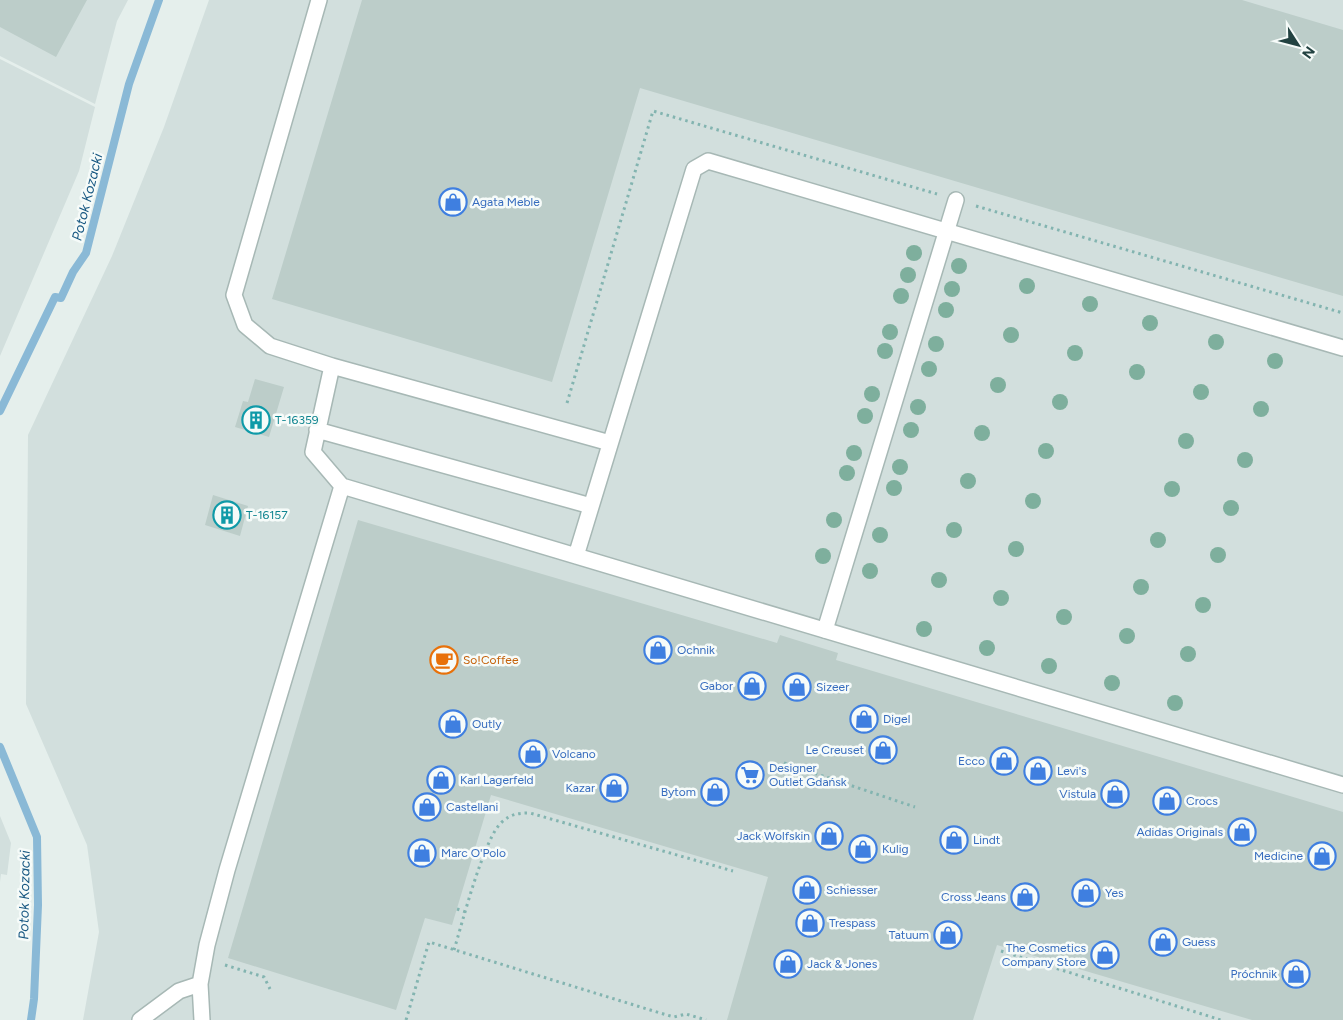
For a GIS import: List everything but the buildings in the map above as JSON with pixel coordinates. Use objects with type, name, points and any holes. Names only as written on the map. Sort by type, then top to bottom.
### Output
[{"type":"street","points":[[319,0],[234,295],[245,325],[270,346],[332,366],[610,443]]},
{"type":"street","points":[[576,556],[694,169],[708,161],[1343,348]]},
{"type":"street","points":[[825,630],[956,200]]},
{"type":"street","points":[[332,366],[313,452],[342,486],[1343,785]]},
{"type":"street","points":[[318,430],[591,506]]},
{"type":"street","points":[[202,1020],[200,984],[227,870],[342,486]]},
{"type":"street","points":[[140,1020],[179,991],[200,984]]},
{"type":"path","points":[[784,763],[915,806]]},
{"type":"path","points":[[454,950],[488,842],[500,823],[516,812],[530,813],[733,871]]},
{"type":"path","points":[[457,909],[466,912]]},
{"type":"path","points":[[406,1020],[430,942],[674,1017],[686,1014],[706,1020]]},
{"type":"path","points":[[1001,951],[1221,1020]]},
{"type":"path","points":[[220,964],[264,977],[270,989]]},
{"type":"shaded area","points":[[0,0],[128,0],[117,21],[95,104],[0,56]]},
{"type":"shaded area","points":[[209,0],[1343,0],[1343,1020],[83,1020],[99,932],[87,845],[26,704],[28,435],[112,256],[164,127]]},
{"type":"shaded area","points":[[0,59],[95,107],[79,171],[0,356]]},
{"type":"shaded area","points":[[0,816],[11,843],[7,875],[1,874],[0,882]]},
{"type":"waterway","name":"Potok Kozacki","points":[[0,411],[55,297],[61,298],[73,272],[86,253],[129,84],[159,0]]},
{"type":"waterway","name":"Potok Kozacki","points":[[0,747],[37,837],[38,905],[34,999],[31,1020]]},
{"type":"place","name":"Agata Meble","points":[[453,202]]},
{"type":"place","name":"T-16359","points":[[256,420]]},
{"type":"place","name":"T-16157","points":[[227,515]]},
{"type":"place","name":"Ochnik","points":[[658,650]]},
{"type":"place","name":"So!Coffee","points":[[444,660]]},
{"type":"place","name":"Gabor","points":[[752,686]]},
{"type":"place","name":"Sizeer","points":[[797,687]]},
{"type":"place","name":"Digel","points":[[864,719]]},
{"type":"place","name":"Outly","points":[[453,724]]},
{"type":"place","name":"Le Creuset","points":[[883,750]]},
{"type":"place","name":"Volcano","points":[[533,754]]},
{"type":"place","name":"Ecco","points":[[1004,761]]},
{"type":"place","name":"Levi's","points":[[1038,771]]},
{"type":"place","name":"Designer Outlet Gdańsk","points":[[750,775]]},
{"type":"place","name":"Karl Lagerfeld","points":[[441,780]]},
{"type":"place","name":"Kazar","points":[[614,788]]},
{"type":"place","name":"Bytom","points":[[715,792]]},
{"type":"place","name":"Vistula","points":[[1115,794]]},
{"type":"place","name":"Crocs","points":[[1167,801]]},
{"type":"place","name":"Castellani","points":[[427,807]]},
{"type":"place","name":"Adidas Originals","points":[[1242,832]]},
{"type":"place","name":"Jack Wolfskin","points":[[829,836]]},
{"type":"place","name":"Lindt","points":[[954,840]]},
{"type":"place","name":"Kulig","points":[[863,849]]},
{"type":"place","name":"Marc O'Polo","points":[[422,853]]},
{"type":"place","name":"Medicine","points":[[1322,856]]},
{"type":"place","name":"Schiesser","points":[[807,890]]},
{"type":"place","name":"Yes","points":[[1086,893]]},
{"type":"place","name":"Cross Jeans","points":[[1025,897]]},
{"type":"place","name":"Trespass","points":[[810,923]]},
{"type":"place","name":"Tatuum","points":[[948,935]]},
{"type":"place","name":"Guess","points":[[1163,942]]},
{"type":"place","name":"The Cosmetics Company Store","points":[[1105,955]]},
{"type":"place","name":"Jack & Jones","points":[[788,964]]},
{"type":"place","name":"Próchnik","points":[[1296,974]]}]
